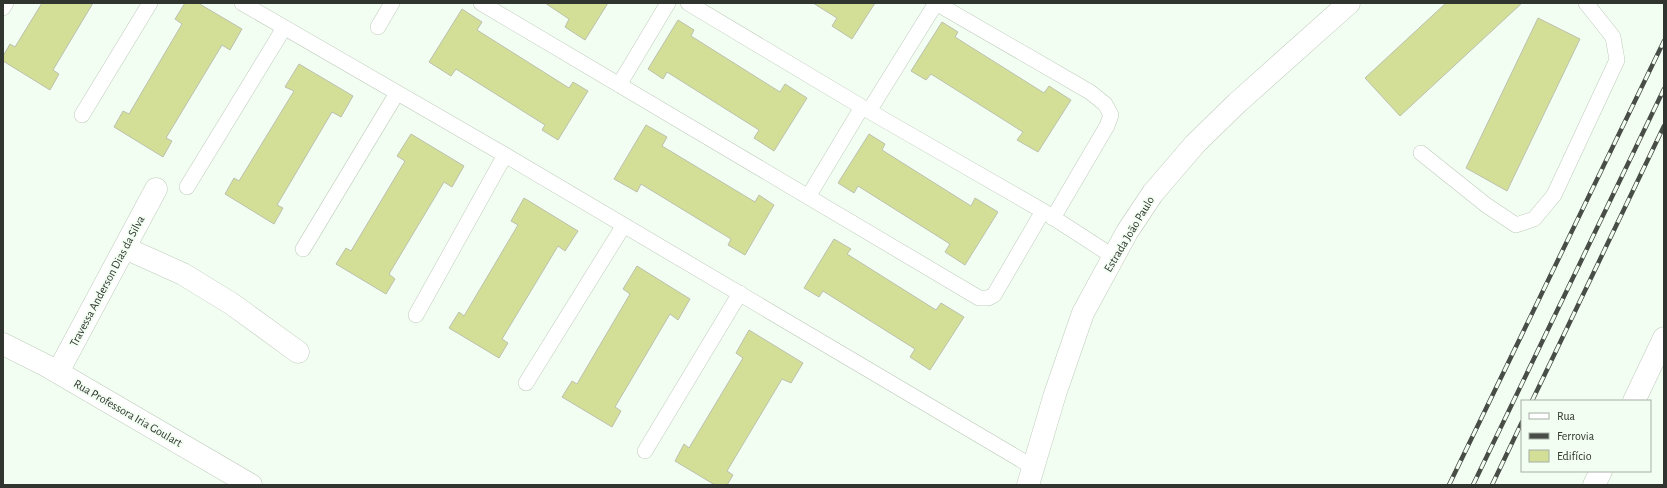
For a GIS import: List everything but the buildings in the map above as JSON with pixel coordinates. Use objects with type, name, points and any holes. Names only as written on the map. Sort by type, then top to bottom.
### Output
[{"type":"street","name":"Estrada João Paulo","points":[[1031,476],[1062,374],[1083,313],[1127,232],[1153,193],[1195,144],[1237,103],[1349,3]]},
{"type":"street","name":"Travessa Anderson Dias da Silva","points":[[58,372],[156,189]]},
{"type":"street","points":[[125,248],[189,278],[232,304],[298,352]]},
{"type":"street","points":[[1634,400],[1664,338]]},
{"type":"street","name":"Rua Professora Iria Goulart","points":[[3,344],[58,372],[251,485]]},
{"type":"street","points":[[1594,485],[1600,472]]},
{"type":"lane","points":[[3,8],[6,3]]},
{"type":"lane","points":[[82,115],[150,3]]},
{"type":"lane","points":[[242,3],[505,154],[740,293],[1031,476]]},
{"type":"lane","points":[[378,27],[392,3]]},
{"type":"lane","points":[[481,3],[808,197],[980,298],[988,298],[994,295],[1107,126],[1110,115],[1105,104],[1090,92],[936,3],[808,197]]},
{"type":"lane","points":[[619,85],[668,3]]},
{"type":"lane","points":[[688,3],[865,109],[1048,214],[1114,256]]},
{"type":"lane","points":[[1421,153],[1486,205],[1516,225],[1534,219],[1554,195],[1617,60],[1613,37],[1601,10],[1586,3]]},
{"type":"lane","points":[[187,187],[284,28]]},
{"type":"lane","points":[[304,249],[397,93]]},
{"type":"lane","points":[[416,315],[505,154]]},
{"type":"lane","points":[[526,382],[624,225]]},
{"type":"lane","points":[[645,451],[740,293]]},
{"type":"railway","points":[[1449,485],[1664,41]]},
{"type":"railway","points":[[1473,485],[1664,89]]},
{"type":"railway","points":[[1532,400],[1664,126]]},
{"type":"railway","points":[[1492,485],[1521,424]]}]
